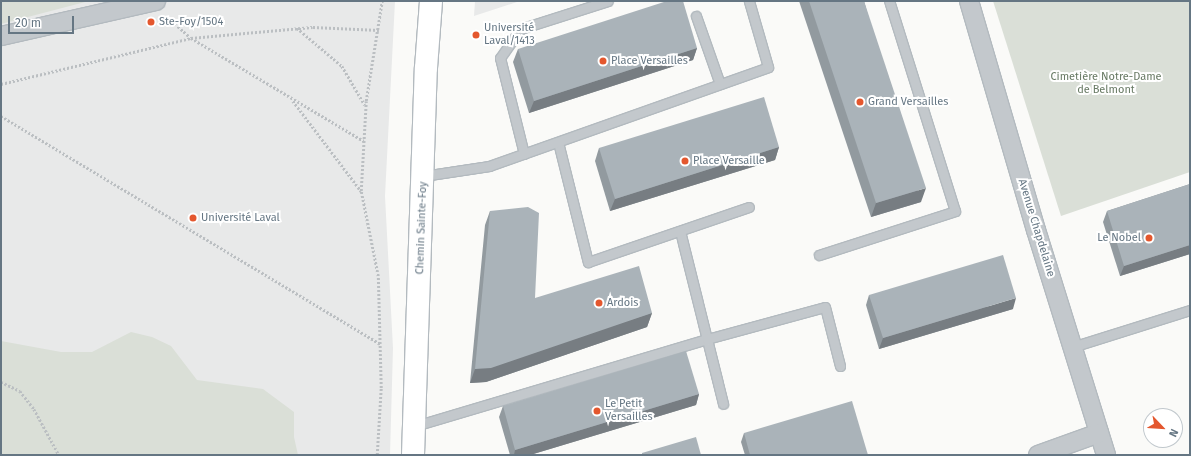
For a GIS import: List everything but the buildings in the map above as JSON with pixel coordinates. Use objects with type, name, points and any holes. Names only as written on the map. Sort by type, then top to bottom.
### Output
[{"type":"main road","name":"Chemin Sainte-Foy","points":[[413,455],[431,1]]},
{"type":"street","points":[[1,36],[156,1]]},
{"type":"street","name":"Avenue Chapdelaine","points":[[969,1],[1072,347],[1106,455]]},
{"type":"street","points":[[1038,455],[1099,433]]},
{"type":"lane","points":[[524,154],[500,58],[520,29],[608,1]]},
{"type":"lane","points":[[424,176],[489,166],[768,67],[749,1]]},
{"type":"lane","points":[[819,255],[955,211],[889,1]]},
{"type":"lane","points":[[696,16],[720,84]]},
{"type":"lane","points":[[558,142],[588,262],[748,208]]},
{"type":"lane","points":[[680,231],[723,404]]},
{"type":"lane","points":[[415,426],[707,339],[825,307],[840,366]]},
{"type":"lane","points":[[1072,347],[1190,310]]},
{"type":"path","points":[[377,455],[381,344],[376,264],[361,191],[366,107],[379,30],[382,1]]},
{"type":"path","points":[[172,20],[191,38],[291,99],[364,141]]},
{"type":"path","points":[[1,84],[191,38],[296,28],[379,30]]},
{"type":"path","points":[[296,28],[342,66],[366,107]]},
{"type":"path","points":[[291,99],[361,191]]},
{"type":"path","points":[[1,116],[381,344]]},
{"type":"path","points":[[1,382],[20,391],[25,397],[34,409],[59,455]]},
{"type":"shaded area","name":"Université Laval","points":[[1,1],[395,1],[385,196],[393,348],[390,455],[1,455]]},
{"type":"shaded area","points":[[475,1],[520,1],[474,16]]},
{"type":"green space","points":[[1,1],[89,1],[1,24]]},
{"type":"green space","name":"Cimetière Notre-Dame de Belmont","points":[[993,1],[1190,1],[1190,172],[1061,216]]},
{"type":"green space","points":[[131,332],[152,337],[171,346],[197,380],[263,389],[294,412],[294,437],[298,455],[1,455],[1,341],[61,352],[92,352]]},
{"type":"place","name":"Ste-Foy/1504","points":[[151,22]]},
{"type":"place","name":"Université Laval/1413","points":[[476,35]]},
{"type":"place","name":"Place Versailles","points":[[603,61]]},
{"type":"place","name":"Grand Versailles","points":[[860,102]]},
{"type":"place","name":"Place Versaille","points":[[685,161]]},
{"type":"place","name":"Université Laval","points":[[193,218]]},
{"type":"place","name":"Le Nobel","points":[[1149,238]]},
{"type":"place","name":"Ardois","points":[[599,303]]},
{"type":"place","name":"Le Petit Versailles","points":[[597,411]]}]
